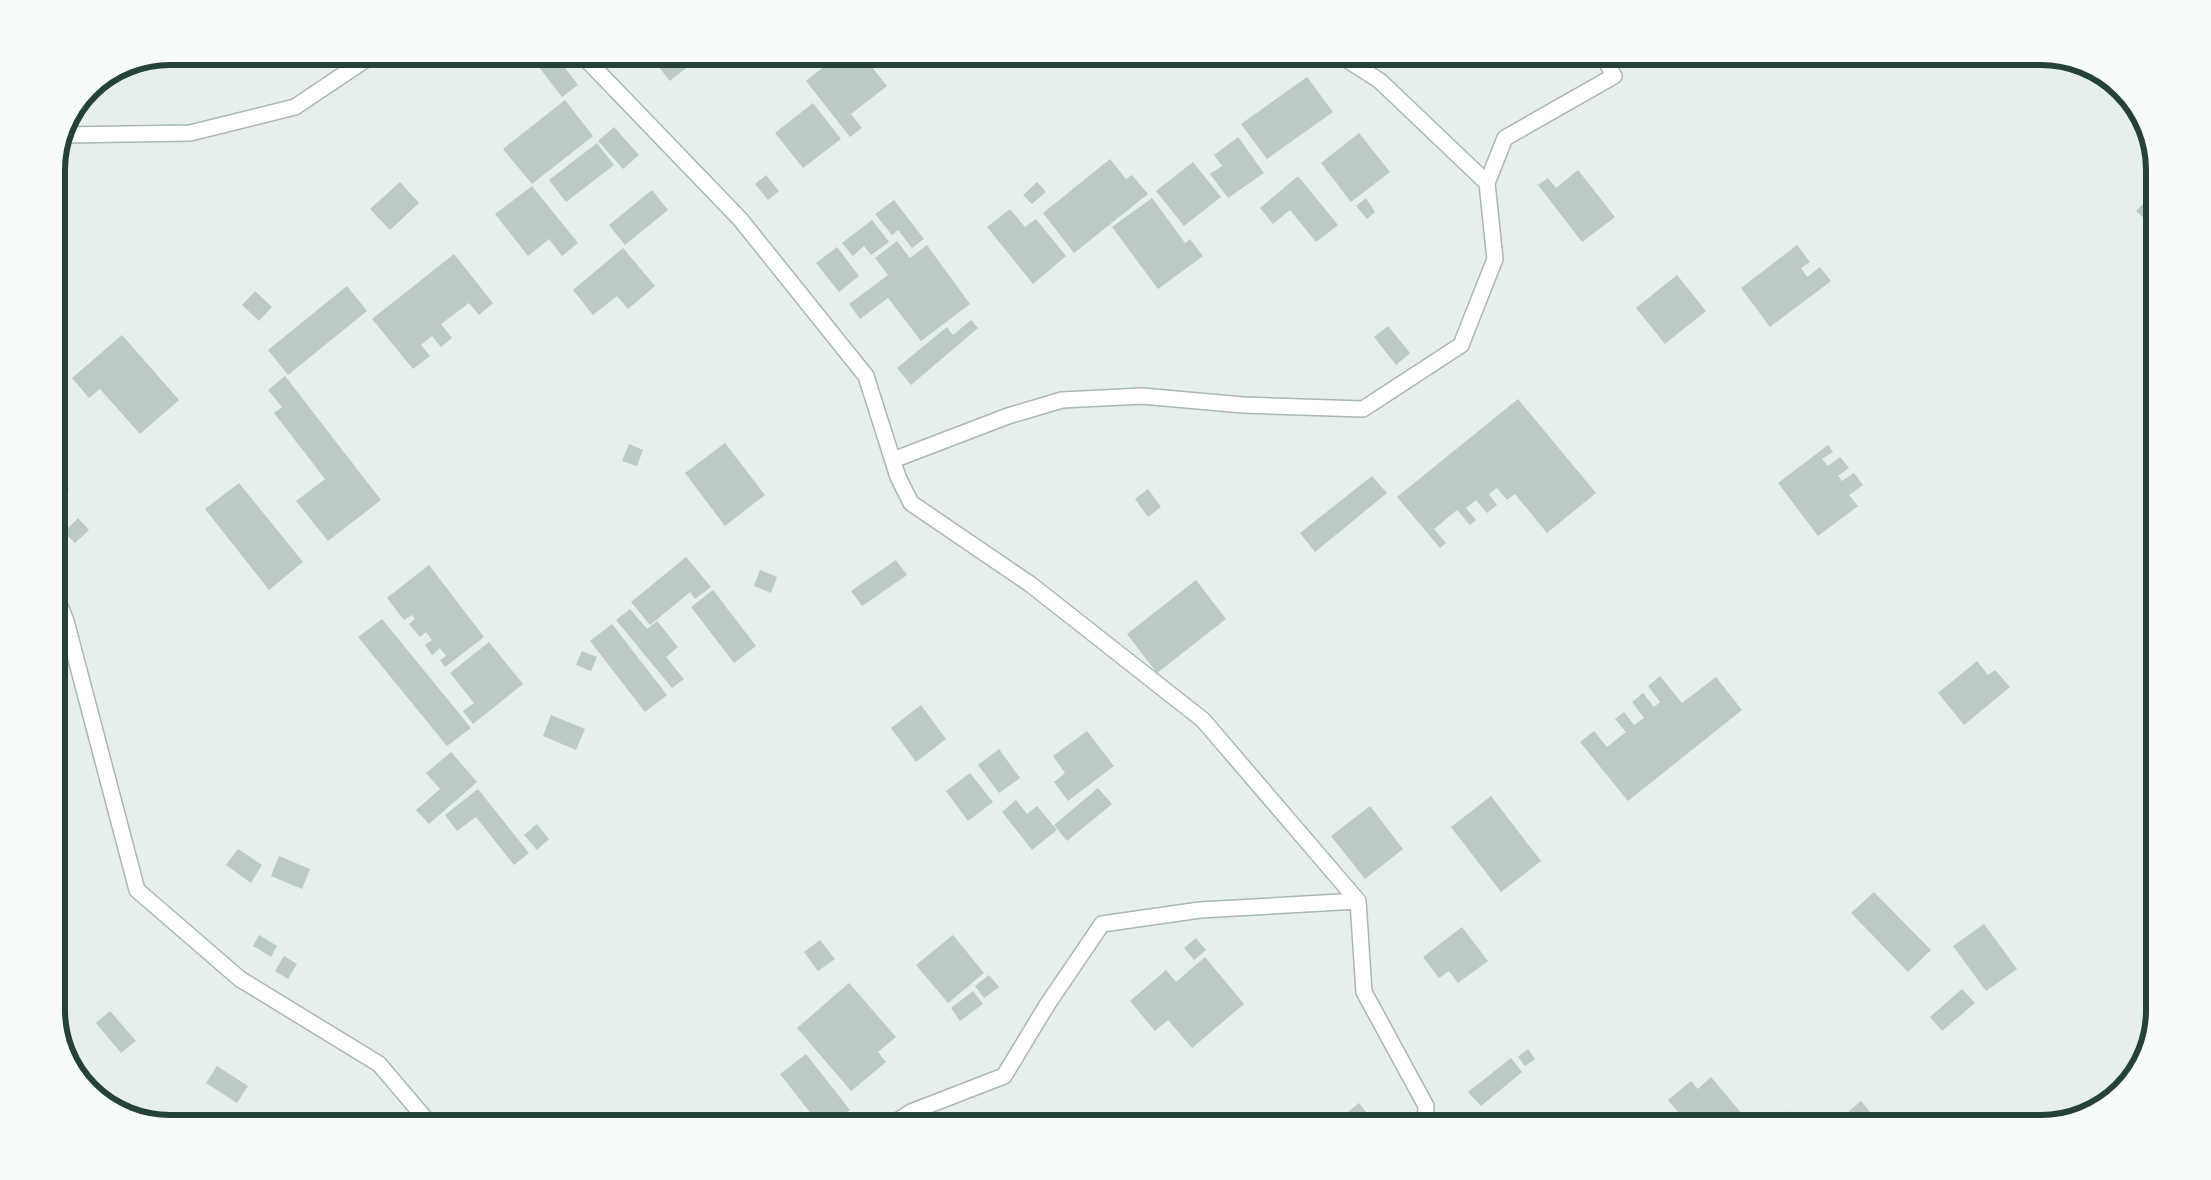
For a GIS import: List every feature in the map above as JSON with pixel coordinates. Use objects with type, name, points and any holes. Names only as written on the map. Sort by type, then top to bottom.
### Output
[{"type":"street","points":[[72,135],[190,133],[295,108],[358,65]]},
{"type":"street","points":[[592,65],[740,220],[866,376],[898,477],[911,503],[1030,584],[1203,720],[1358,901],[1364,992],[1426,1106],[1426,1115]]},
{"type":"street","points":[[1354,65],[1380,81],[1486,183]]},
{"type":"street","points":[[893,460],[1008,416],[1062,400],[1142,396],[1243,405],[1363,409],[1461,345],[1495,259],[1486,183],[1505,138],[1614,76],[1607,65]]},
{"type":"street","points":[[65,619],[136,890],[240,980],[378,1064],[422,1115]]},
{"type":"street","points":[[906,1115],[1004,1076],[1047,1005],[1102,924],[1200,910],[1358,901]]},
{"type":"building","points":[[537,65],[563,65],[578,85],[562,97]]},
{"type":"building","points":[[657,65],[690,65],[670,81]]},
{"type":"building","points":[[826,65],[870,65],[887,86],[851,114],[862,128],[850,137],[806,81]]},
{"type":"building","points":[[1307,77],[1333,112],[1267,159],[1241,124]]},
{"type":"building","points":[[565,100],[593,136],[532,184],[503,149]]},
{"type":"building","points":[[813,103],[841,139],[803,168],[775,133]]},
{"type":"building","points":[[614,127],[639,155],[623,169],[598,141]]},
{"type":"building","points":[[1359,133],[1390,172],[1351,202],[1321,163]]},
{"type":"building","points":[[1238,137],[1264,173],[1228,198],[1210,174],[1222,166],[1214,155]]},
{"type":"building","points":[[597,143],[614,165],[566,202],[549,180]]},
{"type":"building","points":[[1110,159],[1126,179],[1132,175],[1148,194],[1074,253],[1043,213]]},
{"type":"building","points":[[1193,162],[1221,197],[1184,226],[1156,191]]},
{"type":"building","points":[[1578,170],[1615,217],[1582,242],[1538,185],[1548,178],[1556,188]]},
{"type":"building","points":[[766,175],[779,191],[768,200],[755,184]]},
{"type":"building","points":[[1298,176],[1338,225],[1316,242],[1290,210],[1273,224],[1260,208]]},
{"type":"building","points":[[400,182],[419,203],[390,230],[370,209]]},
{"type":"building","points":[[1037,182],[1046,192],[1032,204],[1023,195]]},
{"type":"building","points":[[532,186],[578,243],[562,256],[549,239],[528,256],[495,214]]},
{"type":"building","points":[[652,190],[668,210],[625,245],[609,225]]},
{"type":"building","points":[[1152,198],[1185,243],[1190,239],[1203,256],[1158,289],[1112,227]]},
{"type":"building","points":[[1366,198],[1375,212],[1367,219],[1356,206]]},
{"type":"building","points":[[894,200],[924,239],[912,248],[898,230],[892,235],[875,214]]},
{"type":"building","points":[[2146,201],[2146,220],[2136,211]]},
{"type":"building","points":[[1010,209],[1025,227],[1036,219],[1066,256],[1033,284],[987,227]]},
{"type":"building","points":[[872,220],[889,242],[871,255],[864,246],[853,256],[842,243]]},
{"type":"building","points":[[897,241],[910,258],[927,245],[970,304],[921,341],[888,298],[860,319],[849,304],[888,275],[875,258]]},
{"type":"building","points":[[1797,245],[1810,262],[1801,268],[1807,277],[1820,267],[1831,281],[1770,327],[1741,288]]},
{"type":"building","points":[[837,247],[859,276],[839,292],[816,263]]},
{"type":"building","points":[[623,248],[655,286],[628,309],[617,296],[593,315],[573,290]]},
{"type":"building","points":[[454,254],[493,303],[479,315],[469,303],[441,324],[452,338],[441,347],[432,336],[421,345],[430,356],[413,369],[372,319]]},
{"type":"building","points":[[1677,275],[1706,311],[1665,344],[1636,308]]},
{"type":"building","points":[[347,286],[367,311],[288,375],[268,350]]},
{"type":"building","points":[[255,291],[272,307],[259,321],[242,305]]},
{"type":"building","points":[[971,320],[978,328],[911,385],[897,368],[947,327],[953,335]]},
{"type":"building","points":[[1388,326],[1410,353],[1396,365],[1374,337]]},
{"type":"building","points":[[122,335],[179,400],[140,434],[100,389],[89,398],[72,378]]},
{"type":"building","points":[[285,376],[381,500],[328,541],[296,501],[325,479],[274,413],[282,407],[268,390]]},
{"type":"building","points":[[1518,399],[1596,493],[1547,533],[1515,494],[1507,500],[1497,488],[1489,494],[1497,505],[1487,513],[1476,500],[1466,508],[1476,520],[1470,525],[1457,510],[1434,529],[1446,543],[1440,548],[1397,497]]},
{"type":"building","points":[[725,443],[765,495],[725,526],[685,473]]},
{"type":"building","points":[[629,444],[643,450],[637,466],[622,461]]},
{"type":"building","points":[[1828,445],[1833,452],[1822,459],[1828,466],[1840,457],[1849,468],[1838,476],[1842,481],[1854,473],[1863,485],[1849,495],[1858,506],[1818,536],[1778,483]]},
{"type":"building","points":[[1372,476],[1387,493],[1315,552],[1300,533]]},
{"type":"building","points":[[239,483],[303,562],[269,590],[205,509]]},
{"type":"building","points":[[65,484],[69,489],[65,492]]},
{"type":"building","points":[[1148,489],[1161,507],[1148,517],[1135,499]]},
{"type":"building","points":[[78,518],[89,530],[75,543],[65,531]]},
{"type":"building","points":[[686,557],[711,587],[695,599],[690,592],[650,625],[631,602]]},
{"type":"building","points":[[896,560],[907,575],[862,606],[851,591]]},
{"type":"building","points":[[429,565],[484,637],[445,667],[440,660],[446,656],[440,648],[432,655],[425,645],[432,640],[426,632],[420,637],[409,624],[415,619],[412,615],[404,620],[387,598]]},
{"type":"building","points":[[760,570],[777,577],[771,593],[754,586]]},
{"type":"building","points":[[1196,580],[1226,619],[1157,673],[1127,634]]},
{"type":"building","points":[[713,590],[756,646],[734,663],[691,607]]},
{"type":"building","points":[[630,609],[647,629],[657,621],[678,647],[666,657],[684,679],[672,688],[616,620]]},
{"type":"building","points":[[382,619],[471,728],[447,746],[358,637]]},
{"type":"building","points":[[612,624],[667,695],[645,712],[590,641]]},
{"type":"building","points":[[489,642],[523,684],[473,724],[463,711],[474,703],[450,673]]},
{"type":"building","points":[[582,651],[597,657],[591,671],[576,665]]},
{"type":"building","points":[[1977,661],[1988,675],[1995,670],[2010,687],[1964,725],[1938,693]]},
{"type":"building","points":[[1660,676],[1682,703],[1716,677],[1742,710],[1628,801],[1580,742],[1594,731],[1607,747],[1626,732],[1615,719],[1624,712],[1634,725],[1644,718],[1632,702],[1643,693],[1654,707],[1660,702],[1648,686]]},
{"type":"building","points":[[921,705],[946,739],[916,762],[891,728]]},
{"type":"building","points":[[551,715],[585,729],[576,750],[543,736]]},
{"type":"building","points":[[1087,731],[1114,766],[1068,801],[1054,782],[1065,773],[1053,756]]},
{"type":"building","points":[[999,749],[1020,778],[999,793],[978,765]]},
{"type":"building","points":[[451,752],[477,782],[429,824],[416,810],[440,789],[426,773]]},
{"type":"building","points":[[970,773],[993,802],[968,821],[946,791]]},
{"type":"building","points":[[1098,788],[1112,804],[1067,841],[1054,825]]},
{"type":"building","points":[[478,789],[529,853],[514,865],[476,817],[457,831],[445,815]]},
{"type":"building","points":[[1491,796],[1541,861],[1501,892],[1451,827]]},
{"type":"building","points":[[1016,800],[1027,814],[1037,806],[1057,830],[1032,850],[1002,812]]},
{"type":"building","points":[[1370,806],[1403,849],[1365,879],[1331,836]]},
{"type":"building","points":[[537,824],[549,839],[537,850],[524,835]]},
{"type":"building","points":[[238,849],[262,865],[251,883],[226,865]]},
{"type":"building","points":[[279,856],[310,869],[302,889],[271,876]]},
{"type":"building","points":[[1874,892],[1931,950],[1908,972],[1851,913]]},
{"type":"building","points":[[1984,924],[2017,969],[1986,991],[1953,946]]},
{"type":"building","points":[[1462,927],[1488,961],[1458,983],[1449,971],[1439,978],[1423,957]]},
{"type":"building","points":[[259,935],[277,946],[271,957],[253,946]]},
{"type":"building","points":[[953,935],[984,973],[948,1003],[916,965]]},
{"type":"building","points":[[1196,938],[1206,950],[1194,960],[1184,948]]},
{"type":"building","points":[[820,940],[835,959],[818,971],[804,952]]},
{"type":"building","points":[[284,956],[297,964],[288,979],[275,971]]},
{"type":"building","points":[[1205,957],[1244,1004],[1192,1048],[1168,1020],[1155,1031],[1130,1001],[1166,970],[1176,982]]},
{"type":"building","points":[[989,975],[999,987],[984,998],[975,986]]},
{"type":"building","points":[[849,983],[896,1037],[878,1052],[886,1062],[851,1091],[797,1028]]},
{"type":"building","points":[[1962,989],[1975,1003],[1942,1031],[1930,1017]]},
{"type":"building","points":[[973,991],[983,1004],[960,1021],[951,1008]]},
{"type":"building","points":[[110,1011],[136,1041],[121,1053],[96,1023]]},
{"type":"building","points":[[1528,1049],[1535,1059],[1525,1066],[1518,1057]]},
{"type":"building","points":[[806,1054],[850,1110],[844,1115],[812,1115],[780,1074]]},
{"type":"building","points":[[1511,1058],[1522,1072],[1481,1106],[1468,1092]]},
{"type":"building","points":[[217,1066],[248,1086],[237,1103],[206,1083]]},
{"type":"building","points":[[1711,1077],[1743,1115],[1680,1115],[1668,1100],[1691,1081],[1698,1089]]},
{"type":"building","points":[[1861,1101],[1873,1115],[1845,1115]]},
{"type":"building","points":[[1359,1103],[1369,1115],[1344,1115]]},
{"type":"building","points":[[1787,1111],[1790,1115],[1781,1115]]}]
